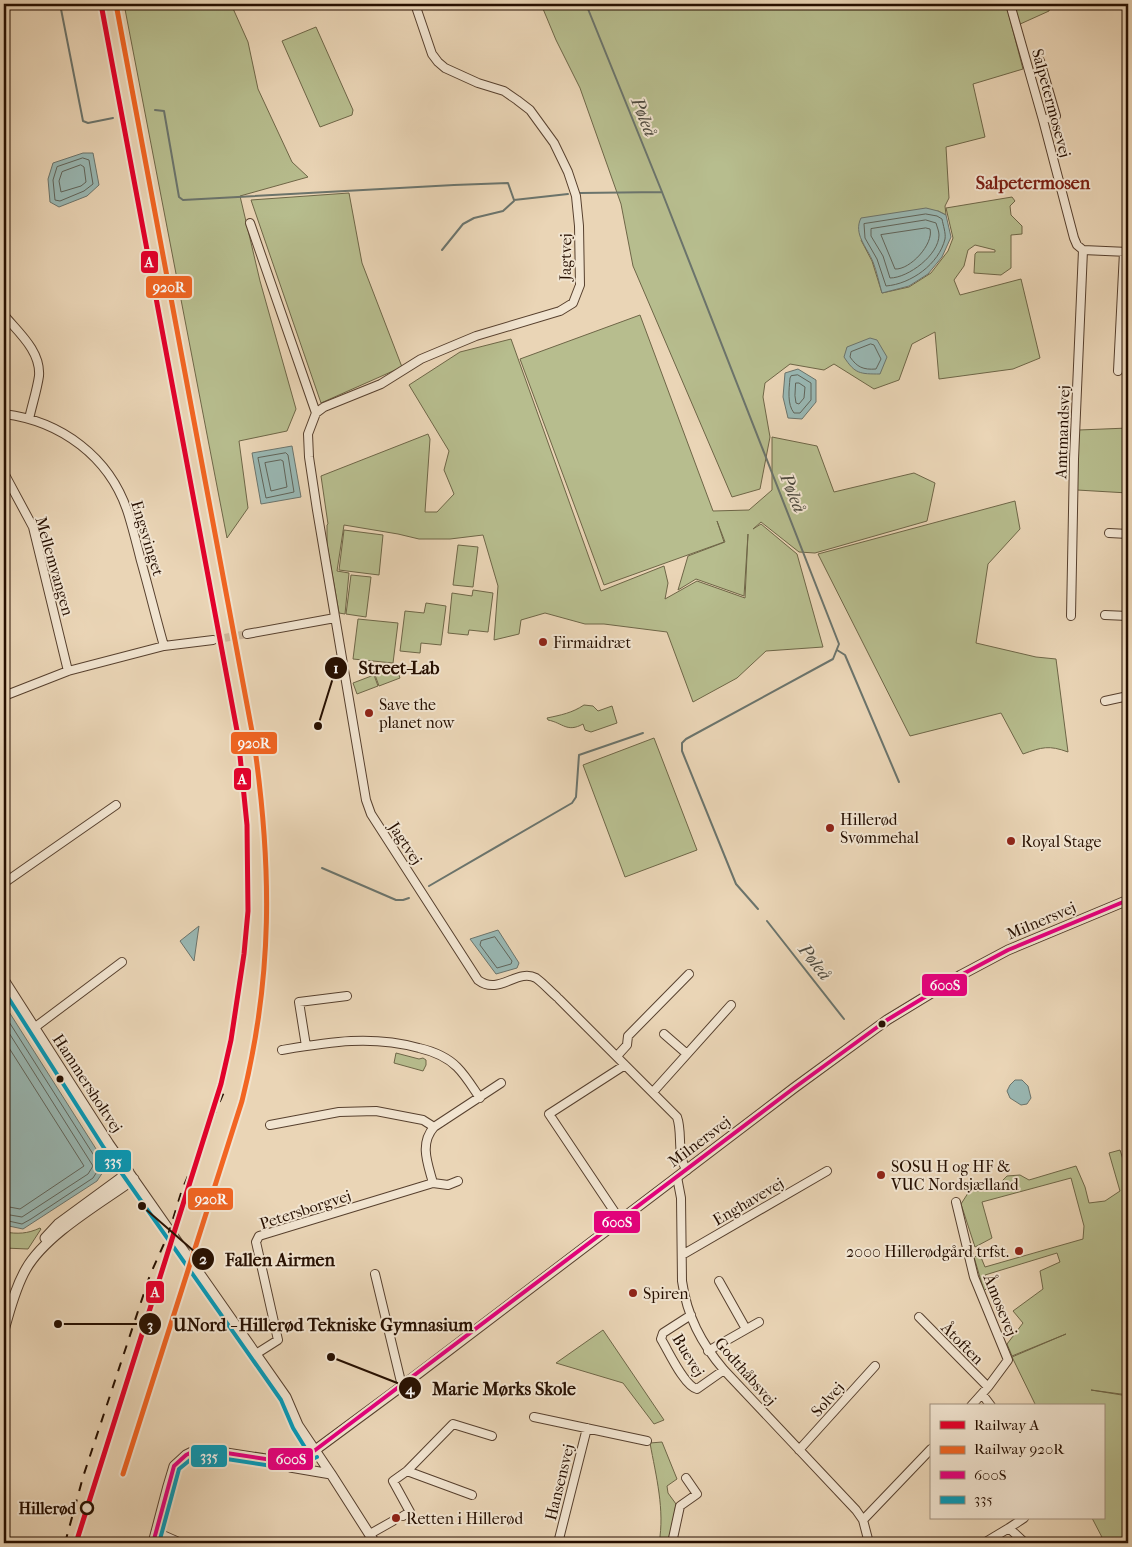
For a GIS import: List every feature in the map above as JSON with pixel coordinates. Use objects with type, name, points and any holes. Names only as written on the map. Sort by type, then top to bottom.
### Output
[{"type":"street","name":"Jagtvej","points":[[415,4],[432,54],[438,62],[445,68],[478,83],[504,91],[518,100],[530,110],[554,143],[568,172],[576,196],[579,226],[580,285],[573,302],[560,311],[476,336],[421,359],[381,384],[324,407],[316,413],[308,434],[309,457],[366,800],[371,814],[478,980],[485,985],[492,986],[521,977],[530,976],[536,978],[617,1056]]},
{"type":"street","name":"Salpetermosevej","points":[[1010,4],[1074,238],[1077,245],[1083,250]]},
{"type":"street","points":[[1040,61],[1056,116],[1043,120]]},
{"type":"street","points":[[250,223],[316,413]]},
{"type":"street","points":[[1083,250],[1126,252],[1118,371]]},
{"type":"street","name":"Amtmandsvej","points":[[1071,616],[1076,409],[1083,250]]},
{"type":"street","points":[[4,315],[28,343],[36,357],[39,375],[29,419]]},
{"type":"street","name":"Engsvinget","points":[[4,414],[51,426],[70,436],[104,468],[118,490],[128,512],[164,646]]},
{"type":"street","name":"Mellemvangen","points":[[4,473],[33,527],[68,671]]},
{"type":"street","points":[[1109,532],[1128,534]]},
{"type":"street","points":[[1105,615],[1128,616]]},
{"type":"street","points":[[247,634],[335,618]]},
{"type":"street","points":[[4,696],[68,671],[164,646],[213,640]]},
{"type":"street","points":[[1105,701],[1128,696]]},
{"type":"street","points":[[4,883],[116,805]]},
{"type":"street","name":"Milnersvej","points":[[279,1461],[299,1458],[314,1451],[863,1036],[915,1003],[1008,950],[1128,900]]},
{"type":"street","points":[[34,1028],[122,962]]},
{"type":"street","points":[[687,1170],[682,1159],[680,1126],[677,1118],[617,1056],[628,1045],[628,1036],[689,974]]},
{"type":"street","name":"Hammersholtvej","points":[[4,980],[63,1074],[131,1175],[286,1398],[298,1425],[314,1451],[332,1474],[375,1543]]},
{"type":"street","points":[[306,1046],[300,1002],[347,996]]},
{"type":"street","points":[[653,1092],[731,1005]]},
{"type":"street","points":[[664,1034],[687,1054]]},
{"type":"street","points":[[282,1050],[340,1041],[375,1040],[408,1045],[428,1050],[456,1066],[480,1098]]},
{"type":"street","points":[[620,1220],[549,1114],[625,1065]]},
{"type":"street","points":[[433,1183],[425,1147],[429,1133],[434,1127],[502,1083]]},
{"type":"street","points":[[270,1125],[339,1112],[376,1111],[423,1120],[434,1127]]},
{"type":"street","name":"Enghavevej","points":[[682,1255],[827,1171]]},
{"type":"street","points":[[4,1330],[18,1286],[26,1269],[41,1248],[131,1175]]},
{"type":"street","name":"Godthåbsvej","points":[[677,1177],[681,1198],[684,1294],[691,1315],[708,1351],[863,1520]]},
{"type":"street","name":"Petersborgvej","points":[[256,1354],[278,1340],[256,1242],[259,1236],[433,1183],[448,1184],[458,1181]]},
{"type":"street","name":"Åmosevej","points":[[956,1202],[974,1277],[1008,1360],[973,1404]]},
{"type":"street","points":[[375,1274],[402,1386]]},
{"type":"street","points":[[719,1281],[746,1329]]},
{"type":"street","name":"Buevej","points":[[691,1315],[661,1337],[684,1378],[692,1387],[697,1388],[724,1370]]},
{"type":"street","name":"Åtoften","points":[[919,1317],[988,1387]]},
{"type":"street","points":[[708,1351],[759,1322]]},
{"type":"street","name":"Solvej","points":[[800,1450],[876,1366]]},
{"type":"street","points":[[982,1394],[990,1404]]},
{"type":"street","points":[[534,1417],[647,1441]]},
{"type":"street","points":[[403,1516],[410,1512],[393,1481],[407,1471],[453,1424],[492,1436]]},
{"type":"street","name":"Hansensvej","points":[[558,1543],[587,1428]]},
{"type":"street","points":[[153,1543],[174,1466],[192,1452],[207,1450],[279,1461],[290,1467],[332,1474]]},
{"type":"street","points":[[869,1543],[863,1520],[930,1450]]},
{"type":"street","points":[[407,1471],[472,1495]]},
{"type":"street","points":[[672,1543],[680,1506],[697,1494],[686,1478]]},
{"type":"street","points":[[984,1543],[1021,1520]]},
{"type":"street","points":[[370,1534],[393,1521]]},
{"type":"street","points":[[1009,1528],[1025,1543]]},
{"type":"street","points":[[156,1532],[181,1543]]},
{"type":"green space","points":[[124,4],[231,4],[248,42],[258,89],[292,162],[308,177],[240,196],[260,281],[296,409],[287,431],[239,441],[248,508],[227,538]]},
{"type":"green space","points":[[541,4],[1006,4],[1023,69],[973,84],[985,137],[946,147],[949,198],[945,206],[946,215],[938,211],[861,240],[872,261],[882,293],[909,287],[931,273],[948,251],[953,238],[946,208],[1012,197],[1015,201],[1010,206],[1011,215],[1022,226],[1022,234],[1011,235],[1011,268],[1001,275],[974,273],[975,254],[977,252],[995,252],[995,250],[975,245],[968,250],[964,266],[954,280],[960,295],[1021,279],[1040,358],[1013,369],[939,379],[935,332],[912,344],[899,380],[874,389],[834,364],[824,370],[790,364],[765,383],[763,397],[770,437],[760,489],[732,497],[633,266],[621,204],[580,88],[556,40]]},
{"type":"green space","points":[[1013,4],[1051,4],[1049,11],[1018,25]]},
{"type":"green space","points":[[316,27],[353,110],[352,115],[320,127],[282,41]]},
{"type":"green space","points":[[349,193],[362,263],[402,367],[321,403],[251,200]]},
{"type":"green space","points":[[640,315],[713,511],[749,510],[772,490],[772,437],[817,446],[834,492],[914,473],[935,483],[927,521],[815,553],[799,552],[761,522],[753,529],[761,524],[797,554],[823,647],[766,651],[737,678],[693,702],[667,632],[604,624],[585,624],[545,613],[521,620],[519,634],[494,640],[498,586],[483,535],[450,539],[419,539],[344,525],[337,571],[349,573],[345,614],[339,613],[327,544],[328,524],[321,476],[428,434],[430,439],[425,512],[437,512],[454,494],[444,470],[449,451],[409,385],[460,352],[511,339],[601,591],[664,566],[668,583],[665,599],[697,581],[745,598],[748,534],[744,596],[696,579],[678,590],[688,556],[725,542],[717,521],[724,542],[604,585],[520,359]]},
{"type":"green space","points":[[1128,428],[1128,493],[1077,490],[1079,430]]},
{"type":"green space","points":[[1015,501],[1020,529],[988,564],[976,643],[1036,657],[1056,659],[1068,752],[1056,748],[1046,748],[1023,754],[1001,713],[910,736],[818,554]]},
{"type":"green space","points":[[344,530],[383,535],[379,575],[339,570]]},
{"type":"green space","points":[[458,545],[478,547],[473,587],[453,585]]},
{"type":"green space","points":[[351,575],[371,577],[366,617],[346,614]]},
{"type":"green space","points":[[473,590],[493,593],[488,632],[469,630],[468,635],[448,633],[452,593],[472,596]]},
{"type":"green space","points":[[426,603],[446,606],[441,645],[421,643],[420,653],[400,651],[405,611],[424,613]]},
{"type":"green space","points":[[358,619],[398,623],[393,663],[353,659]]},
{"type":"green space","points":[[396,667],[400,678],[379,686],[375,675]]},
{"type":"green space","points":[[374,675],[378,686],[357,694],[353,683]]},
{"type":"green space","points":[[584,705],[593,706],[598,711],[612,706],[617,723],[591,732],[585,730],[583,724],[573,728],[548,720],[547,718],[571,712]]},
{"type":"green space","points":[[654,738],[697,850],[625,877],[583,765]]},
{"type":"green space","points":[[396,1053],[426,1060],[423,1071],[394,1063]]},
{"type":"green space","points":[[1120,1150],[1128,1175],[1128,1395],[1091,1390],[1128,1396],[1128,1529],[1123,1543],[1105,1543],[1093,1520],[1104,1520],[1104,1404],[1035,1404],[1012,1357],[1066,1334],[1012,1356],[1007,1344],[1023,1323],[1013,1311],[1043,1289],[1040,1271],[1060,1262],[1057,1253],[985,1275],[987,1288],[984,1291],[974,1257],[980,1255],[985,1267],[1083,1239],[1084,1226],[1071,1178],[982,1202],[992,1238],[975,1247],[961,1204],[970,1190],[977,1191],[995,1188],[1007,1176],[1020,1175],[1029,1180],[1076,1166],[1085,1187],[1089,1203],[1105,1201],[1120,1191],[1109,1153]]},
{"type":"green space","points":[[40,1228],[28,1249],[4,1248],[4,1232],[22,1233]]},
{"type":"green space","points":[[603,1330],[664,1420],[654,1424],[623,1383],[556,1363]]},
{"type":"green space","points":[[662,1442],[677,1479],[667,1486],[668,1493],[676,1504],[669,1543],[659,1543],[661,1531],[660,1506],[650,1443]]},
{"type":"water","points":[[83,153],[93,153],[99,185],[87,196],[59,207],[50,202],[48,179],[53,163]]},
{"type":"water","points":[[926,208],[946,215],[951,237],[942,257],[928,274],[909,286],[882,293],[873,262],[860,235],[859,224],[861,218]]},
{"type":"water","points":[[870,338],[877,340],[887,357],[880,374],[859,372],[851,367],[844,357],[847,347]]},
{"type":"water","points":[[798,369],[816,380],[816,402],[802,419],[788,418],[783,397],[785,373]]},
{"type":"water","points":[[292,446],[301,497],[261,504],[252,453]]},
{"type":"water","points":[[199,926],[194,961],[180,941]]},
{"type":"water","points":[[498,930],[519,963],[517,968],[496,974],[470,939]]},
{"type":"water","points":[[4,1004],[105,1163],[103,1172],[97,1181],[23,1229],[4,1225]]},
{"type":"water","points":[[1015,1080],[1022,1080],[1028,1086],[1031,1098],[1027,1104],[1021,1105],[1010,1098],[1007,1091]]},
{"type":"waterway","points":[[60,4],[83,121],[88,123],[113,118]]},
{"type":"waterway","name":"Pøleå","points":[[586,4],[662,192],[839,644],[833,659],[686,739],[682,743],[682,751],[736,884],[758,909]]},
{"type":"waterway","points":[[155,110],[164,111],[179,197],[183,200],[508,183],[514,200],[568,194]]},
{"type":"waterway","points":[[580,193],[662,192]]},
{"type":"waterway","points":[[442,250],[463,224],[474,218],[503,211],[514,201]]},
{"type":"waterway","points":[[837,650],[845,655],[899,782]]},
{"type":"waterway","points":[[429,886],[572,803],[576,797],[579,755],[643,733]]},
{"type":"waterway","points":[[322,868],[396,900],[409,898]]},
{"type":"waterway","name":"Pøleå","points":[[767,921],[844,1019]]},
{"type":"tunnel","points":[[213,640],[247,634]]},
{"type":"railway","points":[[65,1543],[83,1477],[150,1275],[168,1235],[182,1190],[224,1092]]},
{"type":"rail line","name":"A","points":[[76,1543],[221,1084],[231,1040],[244,954],[248,911],[247,825],[238,736],[101,4]]},
{"type":"rail line","name":"920R","points":[[116,4],[254,742],[264,834],[266,878],[264,966],[252,1055],[242,1101],[123,1474]]},
{"type":"transit line","name":"600S","points":[[153,1543],[174,1466],[186,1455],[192,1452],[207,1450],[279,1461],[299,1458],[314,1451],[794,1088],[887,1020],[961,975],[1008,950],[1128,900]]},
{"type":"transit line","name":"335","points":[[4,991],[104,1148],[281,1400],[293,1428],[309,1454]]},
{"type":"transit line","name":"335","points":[[159,1543],[179,1469],[190,1460],[207,1456],[279,1467],[301,1464],[317,1457]]},
{"type":"place","name":"Firmaidræt","points":[[543,642]]},
{"type":"place","name":"Save the planet now","points":[[369,713]]},
{"type":"place","name":"Street-Lab","points":[[318,726]]},
{"type":"place","name":"Hillerød Svømmehal","points":[[830,828]]},
{"type":"place","name":"Royal Stage","points":[[1011,841]]},
{"type":"place","name":"SOSU H og HF & VUC Nordsjælland","points":[[881,1175]]},
{"type":"place","name":"Fallen Airmen","points":[[142,1206]]},
{"type":"place","name":"2000 Hillerødgård trfst.","points":[[1019,1251]]},
{"type":"place","name":"Spiren","points":[[633,1293]]},
{"type":"place","name":"UNord - Hillerød Tekniske Gymnasium","points":[[58,1324]]},
{"type":"place","name":"Marie Mørks Skole","points":[[331,1357]]},
{"type":"place","name":"Hillerød","points":[[87,1508]]},
{"type":"place","name":"Retten i Hillerød","points":[[396,1518]]},
{"type":"district","name":"Salpetermosen","points":[[1033,183]]}]
